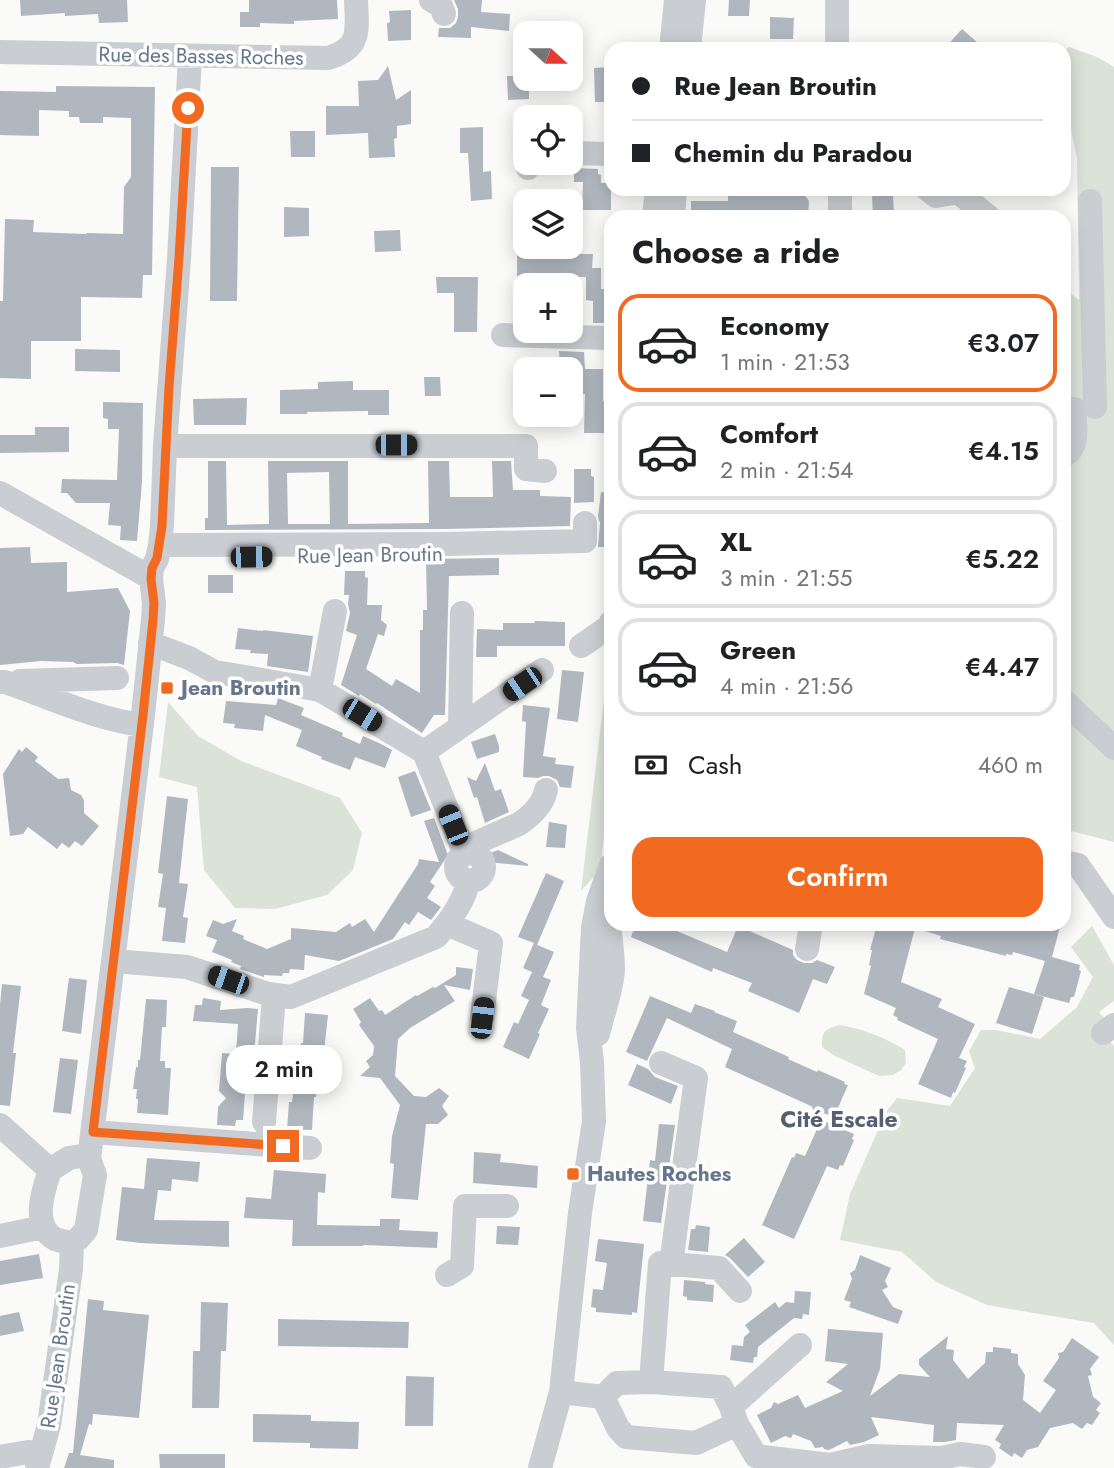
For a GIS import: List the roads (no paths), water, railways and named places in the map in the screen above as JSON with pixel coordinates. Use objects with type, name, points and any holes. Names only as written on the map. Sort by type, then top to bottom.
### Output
[{"type":"street","name":"Rue des Basses Roches","points":[[0,52],[328,58],[341,54],[354,43],[357,27],[356,0]]},
{"type":"street","points":[[672,42],[676,0]]},
{"type":"street","points":[[690,42],[694,0]]},
{"type":"street","points":[[837,0],[837,42]]},
{"type":"street","points":[[89,1159],[81,1156],[69,1158],[50,1170],[41,1208],[43,1227],[57,1239],[72,1243],[86,1230],[94,1175],[89,1159],[142,725],[156,561],[162,526],[190,56]]},
{"type":"street","points":[[583,153],[604,153]]},
{"type":"street","points":[[963,196],[980,210]]},
{"type":"street","points":[[1071,450],[1087,408],[1090,201]]},
{"type":"street","points":[[503,335],[604,338]]},
{"type":"street","points":[[165,446],[526,446],[526,469],[545,471]]},
{"type":"street","points":[[0,492],[156,561],[445,544],[585,541],[586,523]]},
{"type":"street","name":"Rue Jean Broutin","points":[[156,561],[458,553]]},
{"type":"street","points":[[320,690],[335,611]]},
{"type":"street","points":[[460,726],[462,613]]},
{"type":"street","points":[[581,646],[604,630]]},
{"type":"street","points":[[150,643],[189,658],[215,672],[320,690],[424,752],[464,852]]},
{"type":"street","points":[[424,752],[542,670]]},
{"type":"street","points":[[2,682],[117,678]]},
{"type":"street","points":[[2,682],[124,722],[142,725]]},
{"type":"street","points":[[1071,708],[1114,748]]},
{"type":"street","points":[[464,852],[527,819],[534,813],[546,790]]},
{"type":"street","points":[[114,961],[187,967],[274,996],[292,997],[436,937],[461,901],[469,880],[481,875],[484,867],[478,855],[464,852]]},
{"type":"street","points":[[1071,864],[1078,865],[1107,907]]},
{"type":"street","points":[[540,1468],[561,1392],[580,1213],[594,1121],[588,1028],[593,927],[604,884]]},
{"type":"street","points":[[447,924],[491,943],[482,1018]]},
{"type":"street","points":[[592,1062],[613,971],[609,931]]},
{"type":"street","points":[[807,949],[810,931]]},
{"type":"street","points":[[264,1122],[274,996]]},
{"type":"street","points":[[661,1063],[696,1078],[671,1264]]},
{"type":"street","points":[[0,1125],[50,1170]]},
{"type":"street","points":[[93,1132],[310,1148]]},
{"type":"street","points":[[447,1275],[462,1266],[465,1206],[507,1206]]},
{"type":"street","points":[[0,1236],[43,1227]]},
{"type":"street","name":"Rue Jean Broutin","points":[[39,1461],[50,1425],[71,1269],[72,1243]]},
{"type":"street","points":[[651,1382],[660,1263],[719,1268],[740,1291]]},
{"type":"street","points":[[603,1397],[618,1428],[626,1437],[696,1443],[734,1416],[800,1345]]},
{"type":"street","points":[[603,1397],[617,1383],[651,1382],[721,1387],[757,1456],[830,1465],[869,1456],[942,1458],[960,1454],[984,1457]]},
{"type":"street","points":[[561,1392],[603,1397]]},
{"type":"street","points":[[0,1457],[28,1452],[39,1461]]},
{"type":"place","name":"Jean Broutin","points":[[167,688]]},
{"type":"place","name":"Hautes Roches","points":[[573,1174]]},
{"type":"district","name":"Cité Escale","points":[[839,1119]]}]
